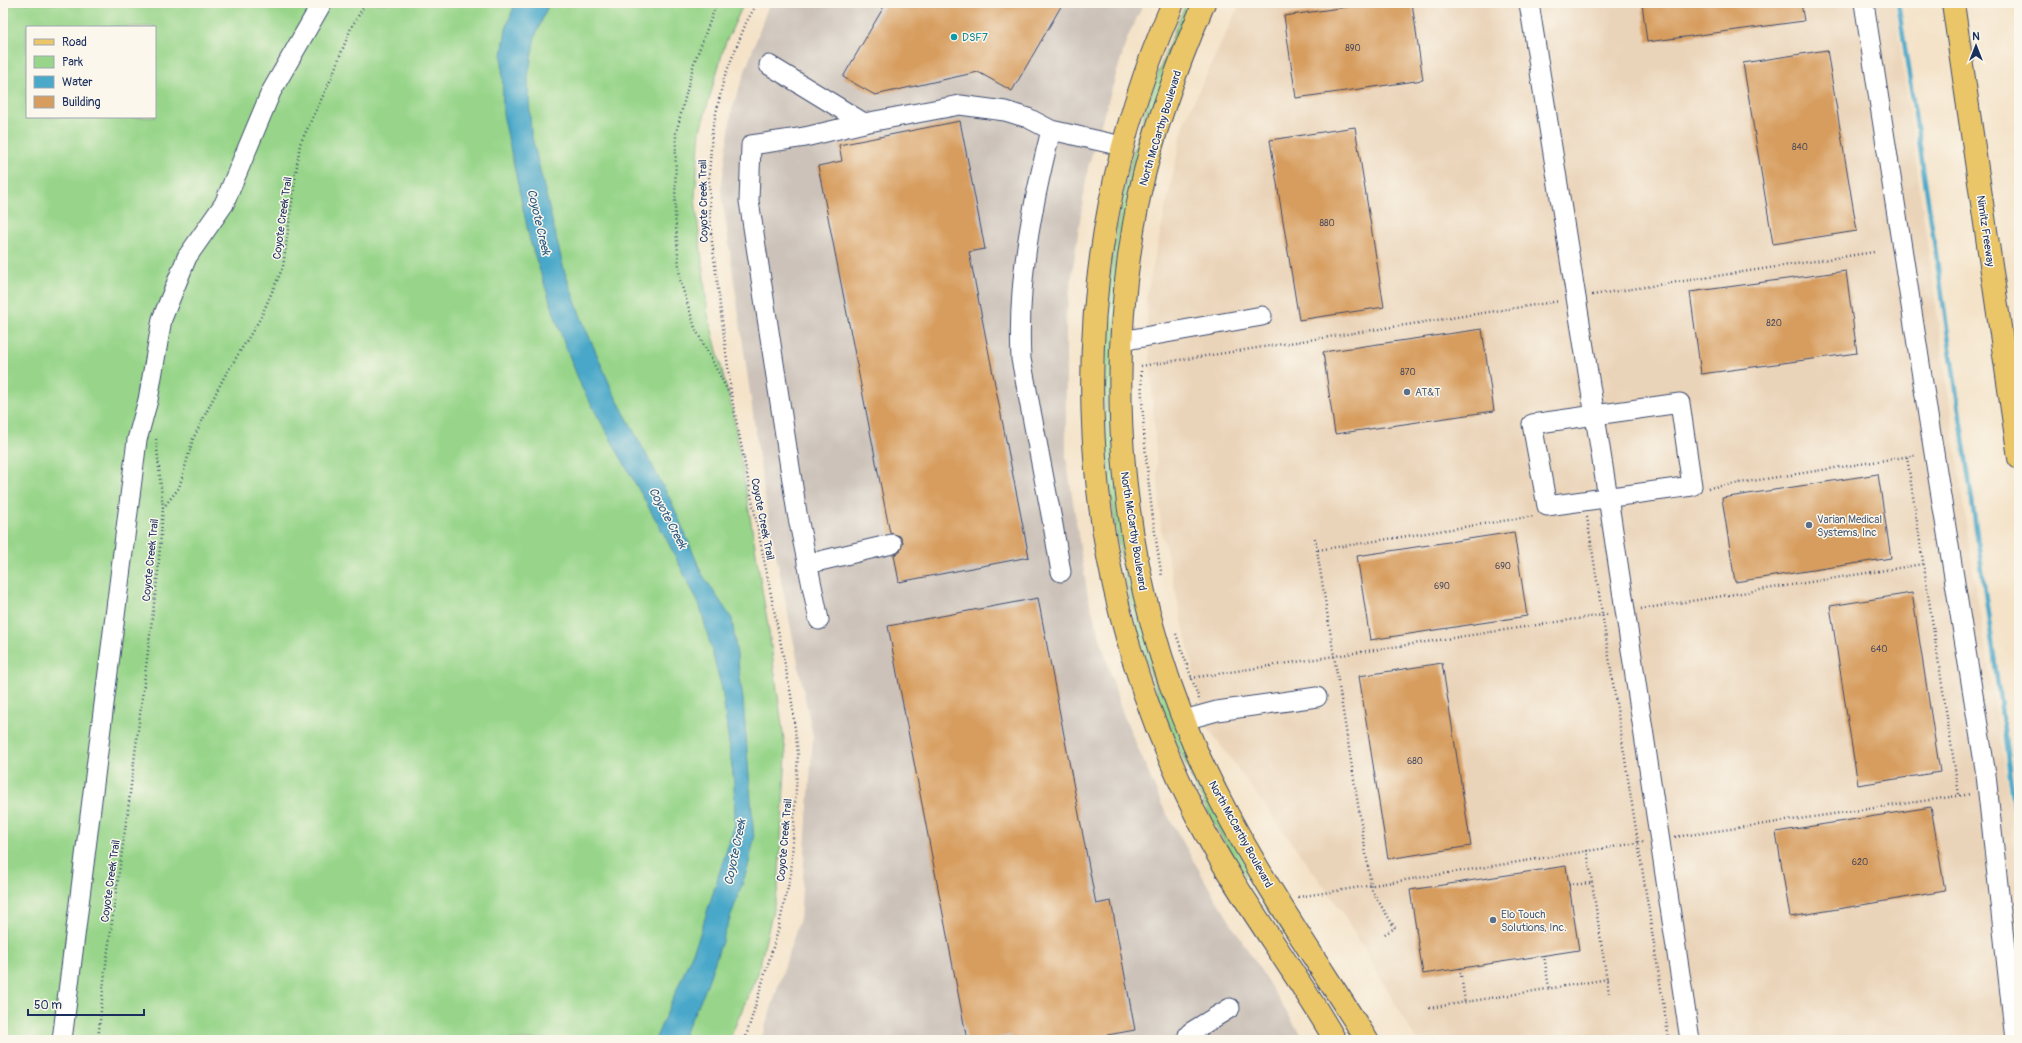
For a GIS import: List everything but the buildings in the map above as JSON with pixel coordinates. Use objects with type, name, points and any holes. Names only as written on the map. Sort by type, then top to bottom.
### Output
[{"type":"main road","points":[[1173,3],[1142,82],[1122,146],[1103,238],[1096,290],[1092,345],[1091,401],[1094,460],[1101,521],[1112,582],[1126,640],[1144,697],[1167,755],[1195,814],[1225,868],[1308,993],[1335,1040]]},
{"type":"main road","name":"North McCarthy Boulevard","points":[[1204,3],[1169,91],[1153,140],[1141,191],[1126,278],[1131,340],[1120,400],[1122,457],[1130,517],[1140,576],[1154,632],[1171,688],[1184,720],[1221,801],[1250,854],[1367,1040]]},
{"type":"main road","name":"Nimitz Freeway","points":[[1953,3],[2019,458]]},
{"type":"lane","points":[[62,1040],[136,440],[148,400],[162,318],[187,257],[224,204],[271,92],[322,3]]},
{"type":"lane","points":[[1529,3],[1595,415],[1658,839],[1690,1040]]},
{"type":"lane","points":[[1864,3],[1986,775],[2015,1040]]},
{"type":"lane","points":[[769,65],[864,123]]},
{"type":"lane","points":[[819,620],[806,564],[797,513],[749,201],[751,145],[805,137],[864,123],[960,105],[1005,111],[1028,118],[1051,130],[1122,146]]},
{"type":"lane","points":[[1051,130],[1026,246],[1020,332],[1021,359],[1054,525],[1061,572]]},
{"type":"lane","points":[[1131,340],[1262,316]]},
{"type":"lane","points":[[1680,403],[1692,486],[1607,497],[1547,506],[1532,424],[1680,403]]},
{"type":"lane","points":[[806,564],[892,544]]},
{"type":"lane","points":[[1184,720],[1205,714],[1276,702],[1317,697]]},
{"type":"lane","points":[[1188,1040],[1191,1032],[1230,1008]]},
{"type":"path","name":"Coyote Creek Trail","points":[[98,1040],[107,956],[128,809],[158,572],[163,508],[179,488],[193,439],[223,379],[260,319],[283,267],[300,144],[330,82],[351,28],[366,3]]},
{"type":"path","points":[[717,3],[694,63],[676,133],[675,215],[680,280],[695,328],[732,399]]},
{"type":"path","name":"Coyote Creek Trail","points":[[745,1040],[777,934],[791,874],[798,754],[791,695],[732,399],[711,234],[708,178],[712,131],[724,78],[746,23],[757,3]]},
{"type":"path","points":[[1141,366],[1874,252]]},
{"type":"path","points":[[1131,340],[1141,366],[1143,430],[1151,512],[1163,582]]},
{"type":"path","points":[[156,436],[163,508]]},
{"type":"path","points":[[1907,457],[1959,795]]},
{"type":"path","points":[[1587,515],[1669,1040]]},
{"type":"path","points":[[1315,538],[1372,891],[1395,928],[1383,935]]},
{"type":"path","points":[[1191,678],[1923,564]]},
{"type":"path","points":[[1174,627],[1205,714]]},
{"type":"path","points":[[1279,900],[1658,839],[1975,793]]},
{"type":"path","points":[[1588,850],[1609,993]]},
{"type":"path","points":[[1569,885],[1592,882]]},
{"type":"path","points":[[1544,955],[1549,988]]},
{"type":"path","points":[[1460,968],[1465,1002]]},
{"type":"path","points":[[1429,1008],[1608,979]]},
{"type":"shaded area","points":[[771,3],[1144,3],[1127,39],[1088,167],[1066,315],[1066,457],[1088,597],[1121,709],[1163,807],[1211,891],[1304,1040],[761,1040],[800,918],[813,737],[766,505],[721,190],[732,109],[766,12]]},
{"type":"shaded area","points":[[1240,3],[1894,3],[1970,552],[2007,781],[2019,899],[2019,1040],[1416,1040],[1343,913],[1206,725],[1161,529],[1146,298],[1184,123]]},
{"type":"green space","points":[[3,3],[744,3],[725,44],[700,131],[695,197],[708,315],[733,413],[769,632],[786,754],[778,888],[758,973],[729,1040],[3,1040]]},
{"type":"green space","points":[[1186,3],[1198,3],[1116,327],[1153,647],[1325,986],[1253,888],[1227,846],[1215,825],[1179,749],[1150,670],[1127,589],[1113,506],[1105,423],[1105,339],[1113,255],[1128,172],[1146,108],[1169,44]]},
{"type":"water","name":"Coyote Creek","points":[[515,3],[549,3],[535,37],[528,77],[531,133],[564,270],[582,320],[613,392],[672,503],[702,574],[732,619],[743,699],[754,839],[748,867],[704,993],[681,1040],[655,1040],[698,940],[735,824],[734,784],[722,689],[700,606],[667,540],[582,388],[563,340],[530,241],[503,114],[502,55],[506,29]]},
{"type":"waterway","points":[[1898,3],[1961,423],[2019,845]]},
{"type":"place","name":"DSF7","points":[[954,37]]},
{"type":"place","name":"AT&T","points":[[1407,392]]},
{"type":"place","name":"Varian Medical Systems, Inc","points":[[1809,525]]},
{"type":"place","name":"Elo Touch Solutions, Inc.","points":[[1493,920]]}]
